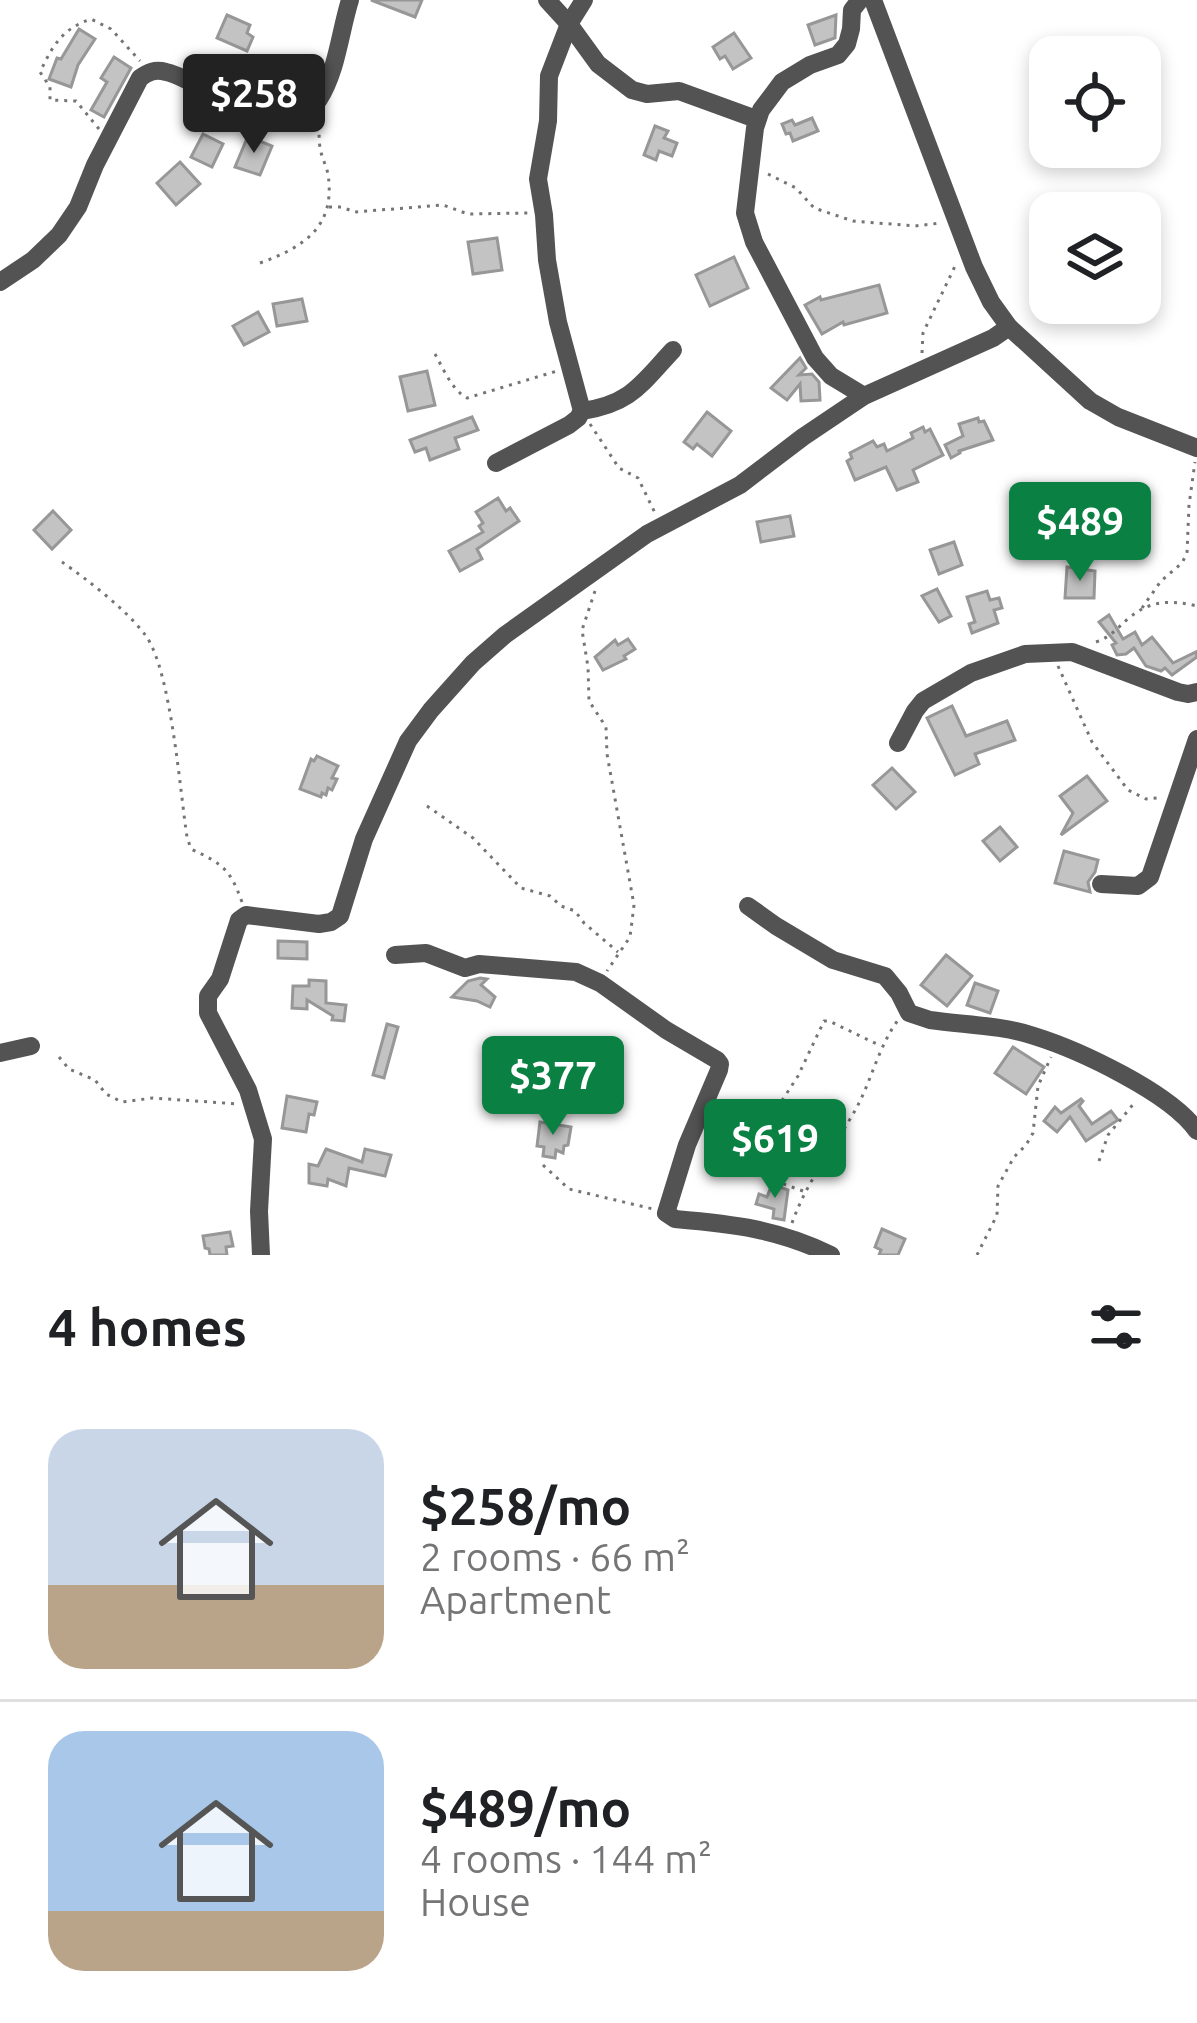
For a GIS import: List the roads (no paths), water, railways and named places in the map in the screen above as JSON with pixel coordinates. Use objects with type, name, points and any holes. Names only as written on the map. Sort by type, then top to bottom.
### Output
[{"type":"street","points":[[0,282],[59,236],[140,78],[169,72],[263,118],[307,112],[320,98],[350,0]]},
{"type":"street","points":[[547,0],[598,64],[632,90],[679,92],[756,119]]},
{"type":"street","points":[[496,463],[578,418],[582,411],[558,322],[538,179],[548,121],[549,76],[584,0]]},
{"type":"street","points":[[860,0],[852,10],[847,44],[838,55],[782,82],[756,119],[745,213],[754,242],[815,358],[831,376],[864,395]]},
{"type":"street","points":[[873,0],[965,244],[991,302],[1009,327],[1090,401],[1197,448]]},
{"type":"street","points":[[261,1255],[263,1139],[252,1104],[208,1013],[208,996],[220,979],[239,920],[247,915],[320,924],[340,916],[364,839],[408,741],[473,663],[505,635],[646,534],[740,485],[864,395],[1009,327]]},
{"type":"street","points":[[582,411],[626,400],[673,350]]},
{"type":"street","points":[[898,743],[923,701],[1009,658],[1062,652],[1178,692],[1197,692]]},
{"type":"street","points":[[1100,884],[1144,883],[1192,767],[1197,739]]},
{"type":"street","points":[[748,905],[833,960],[885,976],[909,1013],[1032,1035],[1057,1045],[1146,1088],[1185,1114],[1197,1131]]},
{"type":"street","points":[[395,956],[426,953],[468,968],[479,964],[570,970],[600,982],[720,1064],[666,1213],[675,1219],[740,1224],[787,1236],[831,1255]]},
{"type":"street","points":[[0,1053],[31,1046]]}]
